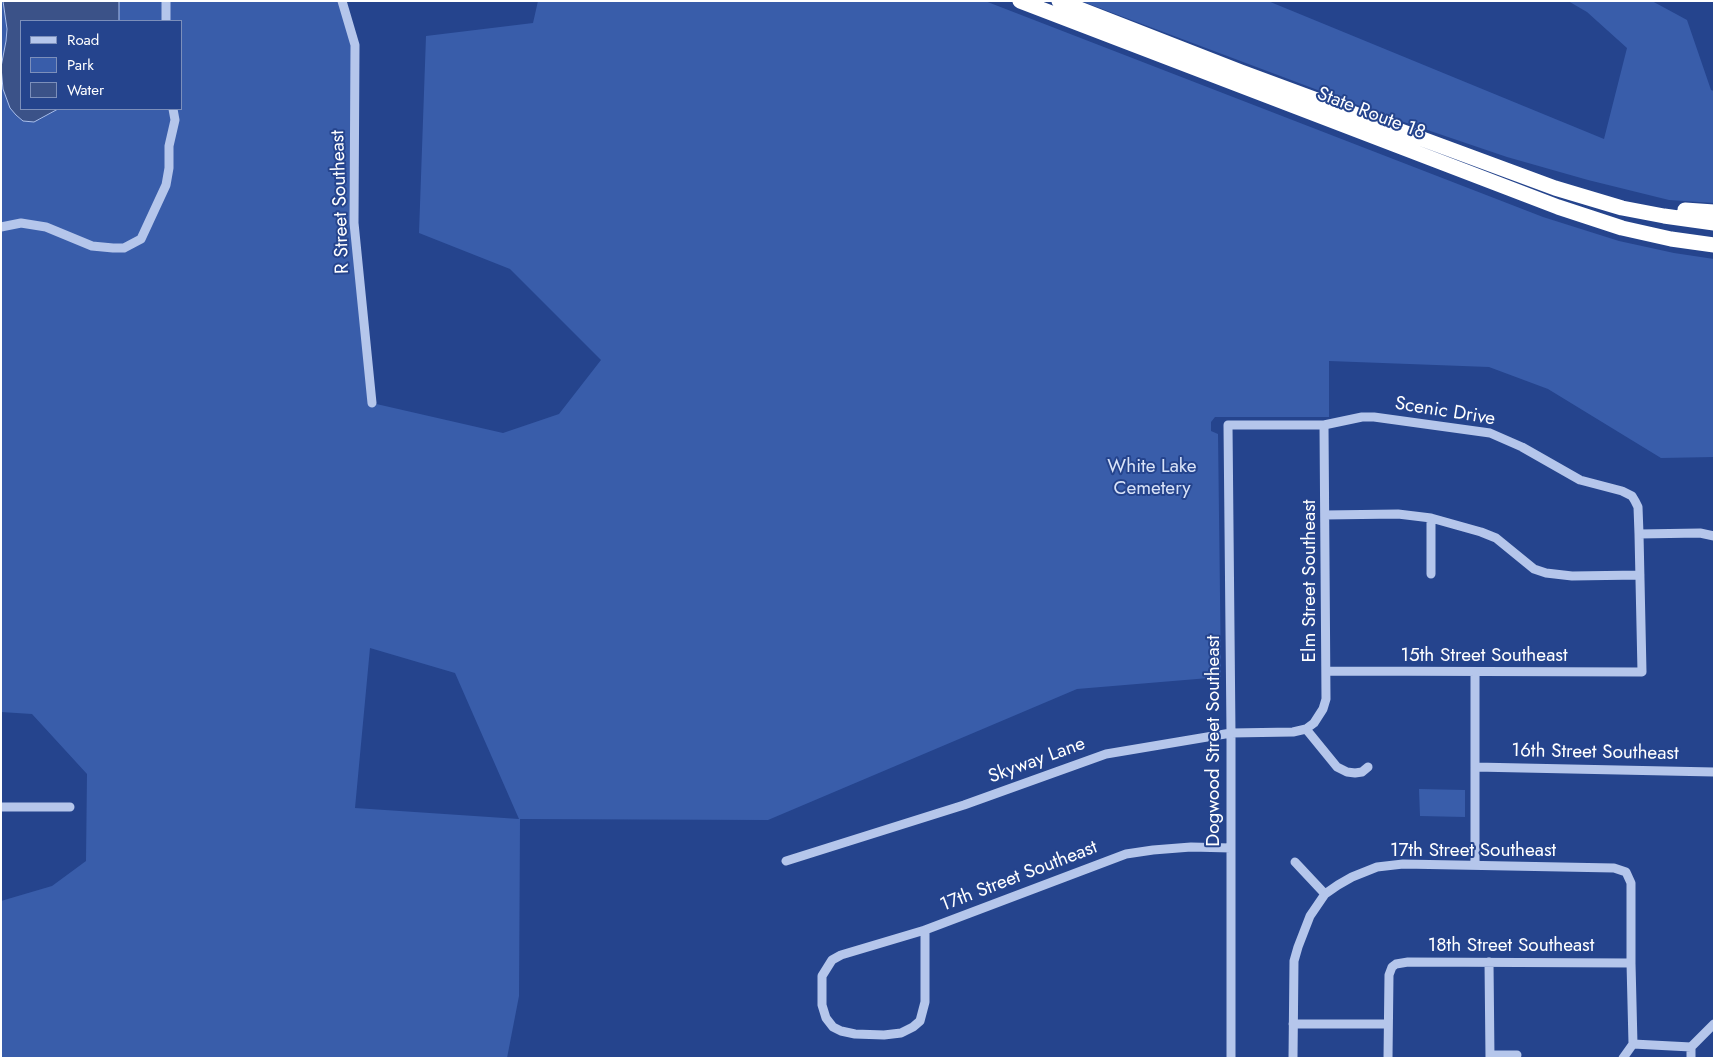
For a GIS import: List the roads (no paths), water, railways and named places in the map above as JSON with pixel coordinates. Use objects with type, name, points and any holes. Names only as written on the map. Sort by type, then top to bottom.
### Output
[{"type":"highway","name":"State Route 18","points":[[1020,1],[1558,207],[1622,228],[1671,239],[1714,245]]},
{"type":"highway","name":"State Route 18","points":[[1060,1],[1241,72],[1585,198],[1622,208],[1714,223]]},
{"type":"highway","points":[[1527,178],[1584,189],[1634,202],[1676,209],[1714,212]]},
{"type":"street","points":[[166,1],[166,20]]},
{"type":"street","name":"R Street Southeast","points":[[342,1],[355,46],[354,223],[372,404]]},
{"type":"street","points":[[1,227],[21,223],[46,226],[92,246],[113,248],[124,248],[141,238],[166,185],[175,120],[173,110]]},
{"type":"street","name":"Scenic Drive","points":[[1228,425],[1324,425],[1362,418],[1374,418],[1490,433],[1522,446],[1580,480],[1622,491],[1632,496],[1638,507],[1640,534]]},
{"type":"street","name":"Dogwood Street Southeast","points":[[1228,425],[1231,733],[1230,1058]]},
{"type":"street","name":"Elm Street Southeast","points":[[1306,729],[1314,723],[1323,709],[1326,698],[1324,425]]},
{"type":"street","points":[[1325,515],[1398,514],[1430,518],[1496,538],[1534,569],[1546,573],[1572,576],[1640,574],[1640,534],[1700,534],[1714,536]]},
{"type":"street","points":[[1430,518],[1431,574]]},
{"type":"street","name":"15th Street Southeast","points":[[1326,671],[1642,672],[1640,574]]},
{"type":"street","points":[[1475,672],[1475,866]]},
{"type":"street","points":[[1306,729],[1337,767],[1347,772],[1355,773],[1362,772],[1368,767]]},
{"type":"street","name":"Skyway Lane","points":[[786,861],[964,805],[1106,754],[1231,733],[1276,733],[1306,729]]},
{"type":"street","name":"16th Street Southeast","points":[[1475,768],[1714,772]]},
{"type":"street","points":[[1,807],[70,807]]},
{"type":"street","name":"17th Street Southeast","points":[[925,930],[925,1002],[920,1020],[913,1027],[900,1033],[855,1034],[833,1027],[826,1018],[822,1005],[822,976],[832,960],[841,955],[925,930],[1126,854],[1191,847],[1231,848]]},
{"type":"street","points":[[1293,1058],[1294,962],[1310,916],[1325,894],[1295,862]]},
{"type":"street","name":"17th Street Southeast","points":[[1325,894],[1352,877],[1388,865],[1614,868],[1626,872],[1631,883],[1631,963]]},
{"type":"street","points":[[1489,962],[1490,1056],[1518,1056]]},
{"type":"street","name":"18th Street Southeast","points":[[1388,1024],[1388,975],[1392,967],[1401,963],[1631,963]]},
{"type":"street","points":[[1623,1058],[1633,1044],[1631,963]]},
{"type":"street","points":[[1293,1024],[1388,1024],[1388,1058]]},
{"type":"street","points":[[1691,1058],[1691,1047],[1714,1024]]},
{"type":"street","points":[[1633,1044],[1691,1047]]},
{"type":"water","points":[[3,1],[119,1],[119,20],[20,20],[20,110],[56,110],[34,122],[23,121],[16,115],[10,108],[3,89],[1,67],[7,29]]},
{"type":"park label","name":"White Lake Cemetery","points":[[1152,478]]}]
